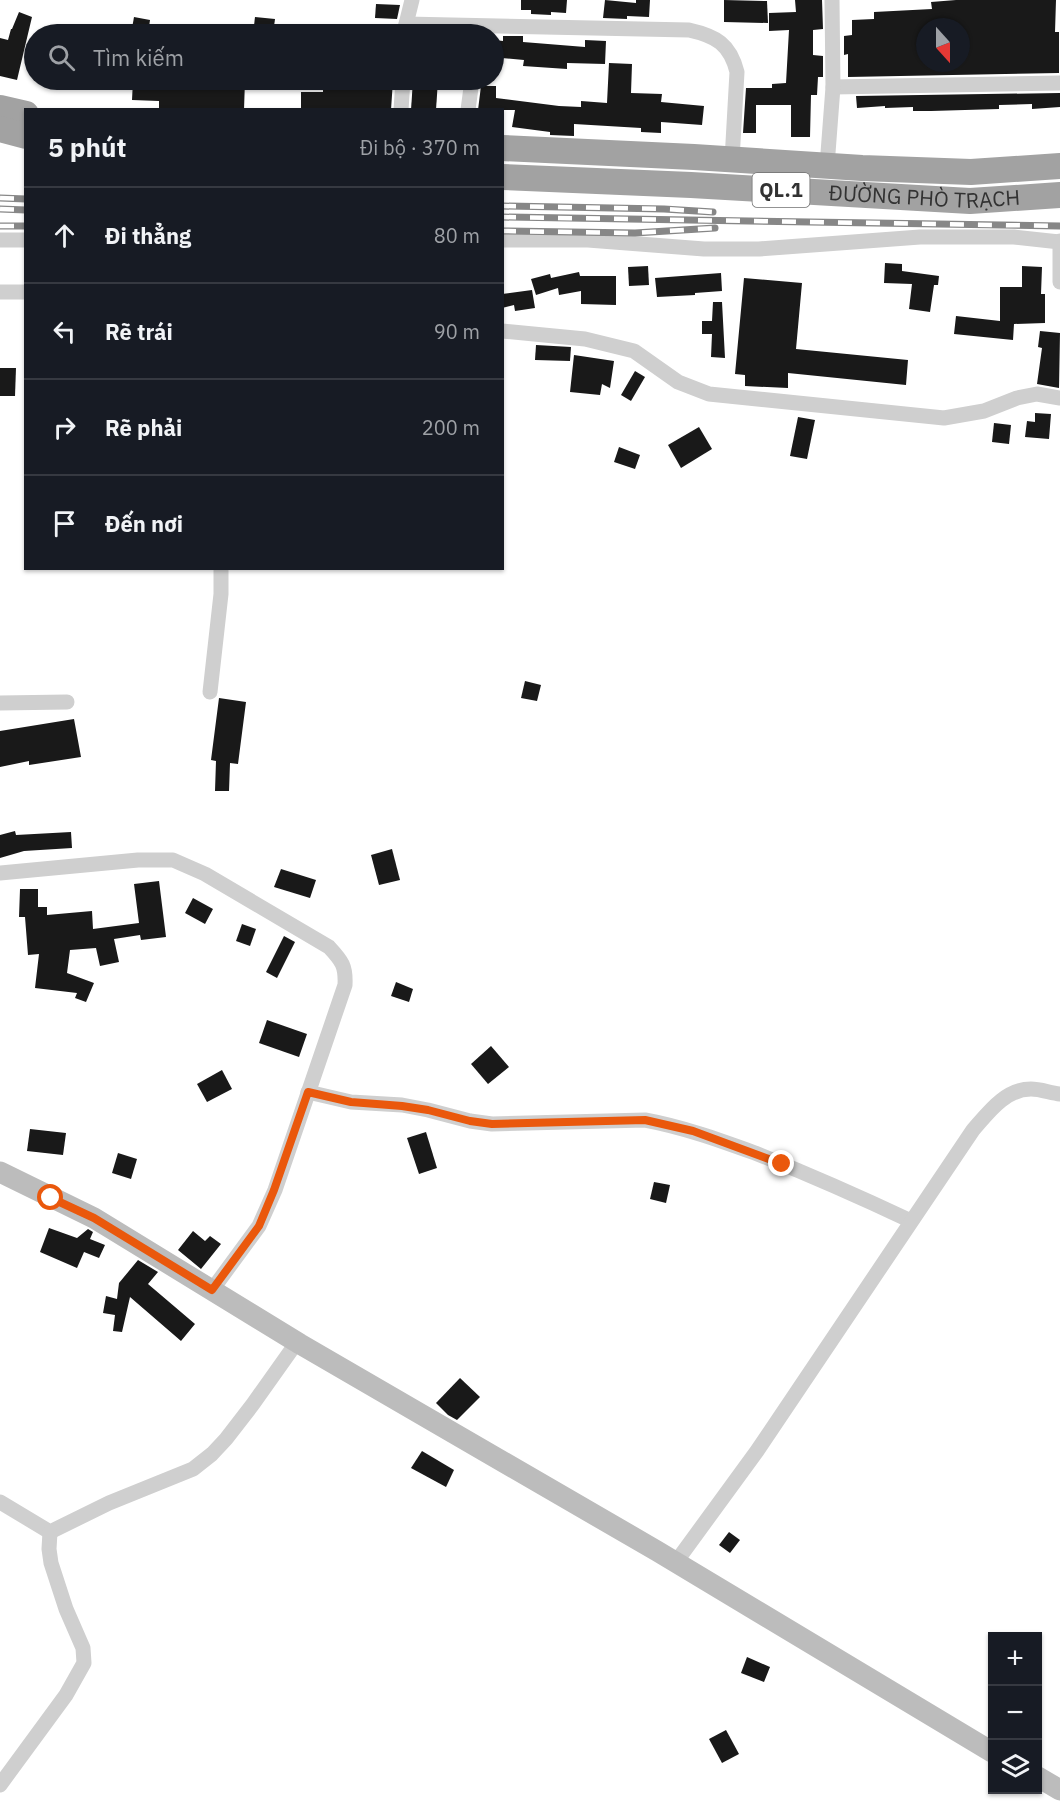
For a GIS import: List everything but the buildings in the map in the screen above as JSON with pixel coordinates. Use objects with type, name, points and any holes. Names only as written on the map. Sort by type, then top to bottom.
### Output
[{"type":"highway","points":[[0,108],[24,114]]},
{"type":"highway","points":[[0,129],[24,135]]},
{"type":"highway","name":"ĐƯỜNG PHÒ TRẠCH","points":[[504,148],[972,172],[1060,166]]},
{"type":"highway","points":[[691,185],[694,157]]},
{"type":"highway","points":[[970,201],[972,172]]},
{"type":"highway","name":"ĐƯỜNG PHÒ TRẠCH","points":[[504,177],[970,201],[1060,195]]},
{"type":"main road","points":[[0,1172],[94,1218],[297,1342],[676,1562],[988,1749]]},
{"type":"main road","points":[[1042,1779],[1060,1790]]},
{"type":"street","points":[[407,24],[412,0]]},
{"type":"street","points":[[827,166],[834,87],[832,0]]},
{"type":"street","points":[[504,30],[689,30],[715,38],[727,48],[734,60],[736,72],[732,160]]},
{"type":"street","points":[[834,87],[1060,83]]},
{"type":"street","points":[[401,108],[402,90]]},
{"type":"street","points":[[468,108],[471,90]]},
{"type":"street","points":[[504,240],[588,240],[715,249],[759,249],[920,237],[1014,237],[1060,241],[1060,282]]},
{"type":"street","points":[[0,240],[24,240]]},
{"type":"street","points":[[0,292],[24,292]]},
{"type":"street","points":[[504,331],[585,339],[634,351],[678,382],[709,394],[944,418],[984,411],[1017,398],[1038,394],[1060,397]]},
{"type":"street","points":[[210,692],[221,594],[221,570]]},
{"type":"street","points":[[0,703],[67,702]]},
{"type":"street","points":[[0,873],[173,860],[205,874],[329,947],[341,960],[346,972],[345,985],[274,1190],[259,1226],[212,1290]]},
{"type":"street","points":[[676,1562],[763,1442],[973,1130],[1007,1096],[1031,1089],[1060,1094]]},
{"type":"street","points":[[308,1092],[351,1102],[428,1110],[492,1124],[645,1120],[669,1124],[815,1177],[912,1221]]},
{"type":"street","points":[[50,1532],[109,1503],[193,1469],[226,1439],[297,1342]]},
{"type":"street","points":[[0,1502],[50,1532]]},
{"type":"street","points":[[0,1785],[66,1695],[84,1663],[83,1648],[66,1609],[51,1563],[50,1532]]},
{"type":"railway","points":[[0,198],[24,199]]},
{"type":"railway","points":[[504,206],[713,212]]},
{"type":"railway","points":[[0,209],[24,210]]},
{"type":"railway","points":[[504,217],[1060,226]]},
{"type":"railway","points":[[0,226],[24,226]]},
{"type":"railway","points":[[504,231],[635,233],[715,228]]},
{"type":"route","points":[[51,1198],[94,1218],[212,1290],[259,1226],[308,1092],[351,1102],[428,1110],[447,1116],[492,1124],[645,1120],[693,1131],[782,1164]]}]
